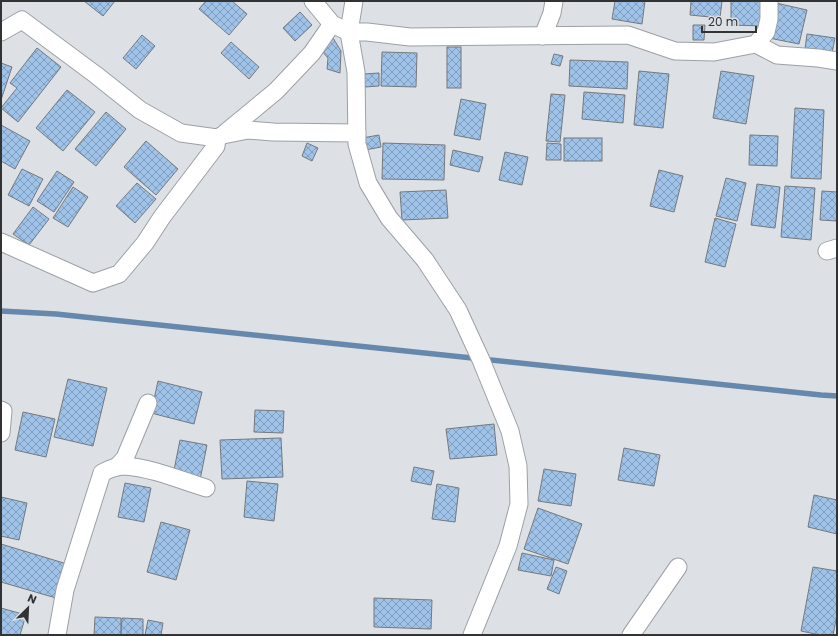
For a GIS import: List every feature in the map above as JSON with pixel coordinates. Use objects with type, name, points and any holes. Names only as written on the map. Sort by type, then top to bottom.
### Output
[{"type":"street","points":[[313,1],[332,24],[350,32],[367,32],[410,37],[628,35],[675,51],[714,52],[756,44],[777,55],[837,61]]},
{"type":"street","points":[[354,1],[350,32],[356,72],[357,144],[368,184],[389,218],[425,260],[458,310],[481,360],[510,431],[518,466],[519,504],[508,546],[472,635]]},
{"type":"street","points":[[543,36],[552,14],[554,1]]},
{"type":"street","points":[[756,44],[766,32],[769,20],[769,1]]},
{"type":"street","points":[[1,32],[22,20],[140,110],[181,133],[220,137],[248,130],[273,132],[357,132]]},
{"type":"street","points":[[1,242],[93,283],[119,274],[145,243],[162,216],[216,146],[220,137],[276,91],[312,53],[332,24]]},
{"type":"street","points":[[117,467],[125,458],[148,403]]},
{"type":"street","points":[[1,410],[3,411],[1,433]]},
{"type":"street","points":[[57,635],[65,590],[102,473],[109,468],[124,466],[149,470],[206,488]]},
{"type":"street","points":[[631,635],[678,567]]},
{"type":"building","points":[[84,1],[115,1],[103,16]]},
{"type":"building","points":[[206,1],[232,1],[247,14],[229,35],[199,9]]},
{"type":"building","points":[[615,1],[645,1],[642,24],[612,19]]},
{"type":"building","points":[[691,1],[722,1],[720,18],[690,15]]},
{"type":"building","points":[[731,1],[764,1],[763,26],[731,25]]},
{"type":"building","points":[[776,3],[807,10],[799,44],[769,38]]},
{"type":"building","points":[[300,12],[312,25],[295,41],[283,28]]},
{"type":"building","points":[[693,25],[705,25],[704,40],[693,40]]},
{"type":"building","points":[[807,34],[835,38],[832,53],[805,49]]},
{"type":"building","points":[[142,35],[155,46],[136,69],[123,58]]},
{"type":"building","points":[[333,38],[341,51],[340,73],[327,69],[328,58],[321,50]]},
{"type":"building","points":[[231,42],[259,67],[249,79],[221,53]]},
{"type":"building","points":[[447,47],[461,47],[461,88],[447,88]]},
{"type":"building","points":[[37,48],[61,67],[18,122],[1,108],[17,88],[10,83]]},
{"type":"building","points":[[382,52],[417,53],[416,87],[381,86]]},
{"type":"building","points":[[554,54],[563,56],[560,66],[551,64]]},
{"type":"building","points":[[570,60],[628,62],[627,89],[569,86]]},
{"type":"building","points":[[1,63],[12,67],[1,100]]},
{"type":"building","points":[[639,71],[669,74],[663,128],[634,125]]},
{"type":"building","points":[[721,71],[754,76],[746,124],[713,118]]},
{"type":"building","points":[[379,73],[379,86],[365,87],[364,74]]},
{"type":"building","points":[[67,90],[95,112],[63,151],[36,128]]},
{"type":"building","points":[[584,92],[625,95],[623,123],[582,119]]},
{"type":"building","points":[[551,94],[565,95],[560,142],[546,141]]},
{"type":"building","points":[[461,99],[486,104],[480,140],[454,135]]},
{"type":"building","points":[[795,108],[824,110],[821,179],[791,178]]},
{"type":"building","points":[[106,112],[126,129],[96,166],[75,149]]},
{"type":"building","points":[[1,125],[30,141],[15,169],[1,161]]},
{"type":"building","points":[[379,135],[381,147],[365,150],[362,138]]},
{"type":"building","points":[[750,135],[778,136],[777,166],[749,165]]},
{"type":"building","points":[[564,138],[602,138],[602,161],[564,161]]},
{"type":"building","points":[[146,141],[178,169],[156,195],[124,167]]},
{"type":"building","points":[[307,143],[318,148],[312,161],[302,156]]},
{"type":"building","points":[[383,143],[445,145],[444,180],[382,179]]},
{"type":"building","points":[[547,143],[561,144],[561,160],[546,160]]},
{"type":"building","points":[[453,150],[483,157],[479,172],[450,165]]},
{"type":"building","points":[[505,152],[528,157],[522,185],[499,180]]},
{"type":"building","points":[[22,169],[43,179],[29,206],[8,195]]},
{"type":"building","points":[[659,170],[683,176],[674,212],[650,206]]},
{"type":"building","points":[[57,171],[74,182],[54,212],[37,201]]},
{"type":"building","points":[[726,178],[746,183],[737,221],[716,216]]},
{"type":"building","points":[[137,183],[156,199],[135,223],[116,206]]},
{"type":"building","points":[[757,184],[780,187],[775,228],[751,225]]},
{"type":"building","points":[[785,186],[815,188],[811,240],[781,237]]},
{"type":"building","points":[[73,187],[88,197],[68,227],[53,218]]},
{"type":"building","points":[[446,190],[448,218],[402,220],[400,192]]},
{"type":"building","points":[[822,191],[837,192],[837,221],[820,220]]},
{"type":"building","points":[[33,207],[49,219],[29,245],[13,234]]},
{"type":"building","points":[[715,218],[736,224],[725,267],[705,262]]},
{"type":"building","points":[[68,379],[107,388],[93,446],[54,437]]},
{"type":"building","points":[[158,381],[202,392],[194,424],[151,413]]},
{"type":"building","points":[[255,410],[284,411],[283,433],[254,432]]},
{"type":"building","points":[[23,412],[55,419],[46,457],[15,450]]},
{"type":"building","points":[[494,424],[497,455],[450,459],[446,429]]},
{"type":"building","points":[[281,438],[283,477],[222,479],[220,440]]},
{"type":"building","points":[[180,440],[207,445],[200,480],[173,475]]},
{"type":"building","points":[[624,448],[660,455],[654,486],[618,480]]},
{"type":"building","points":[[414,467],[434,471],[431,485],[411,481]]},
{"type":"building","points":[[544,469],[576,474],[571,506],[538,501]]},
{"type":"building","points":[[247,481],[278,484],[274,521],[244,517]]},
{"type":"building","points":[[125,483],[151,488],[144,522],[118,517]]},
{"type":"building","points":[[437,484],[459,488],[455,522],[432,519]]},
{"type":"building","points":[[814,495],[837,500],[837,534],[808,527]]},
{"type":"building","points":[[1,497],[27,503],[19,540],[1,536]]},
{"type":"building","points":[[538,508],[582,524],[568,564],[524,549]]},
{"type":"building","points":[[161,522],[190,530],[176,580],[147,572]]},
{"type":"building","points":[[1,544],[67,564],[56,598],[1,582]]},
{"type":"building","points":[[522,553],[554,560],[551,576],[518,570]]},
{"type":"building","points":[[556,567],[567,571],[559,594],[547,589]]},
{"type":"building","points":[[813,567],[837,571],[837,615],[833,635],[820,635],[801,631]]},
{"type":"building","points":[[374,598],[432,600],[431,629],[374,627]]},
{"type":"building","points":[[1,608],[26,615],[20,635],[1,635]]},
{"type":"building","points":[[95,617],[121,618],[121,635],[94,635]]},
{"type":"building","points":[[122,618],[143,619],[143,635],[121,635]]},
{"type":"building","points":[[148,620],[163,623],[161,635],[145,635]]},
{"type":"waterway","points":[[1,311],[56,314],[837,396]]}]
